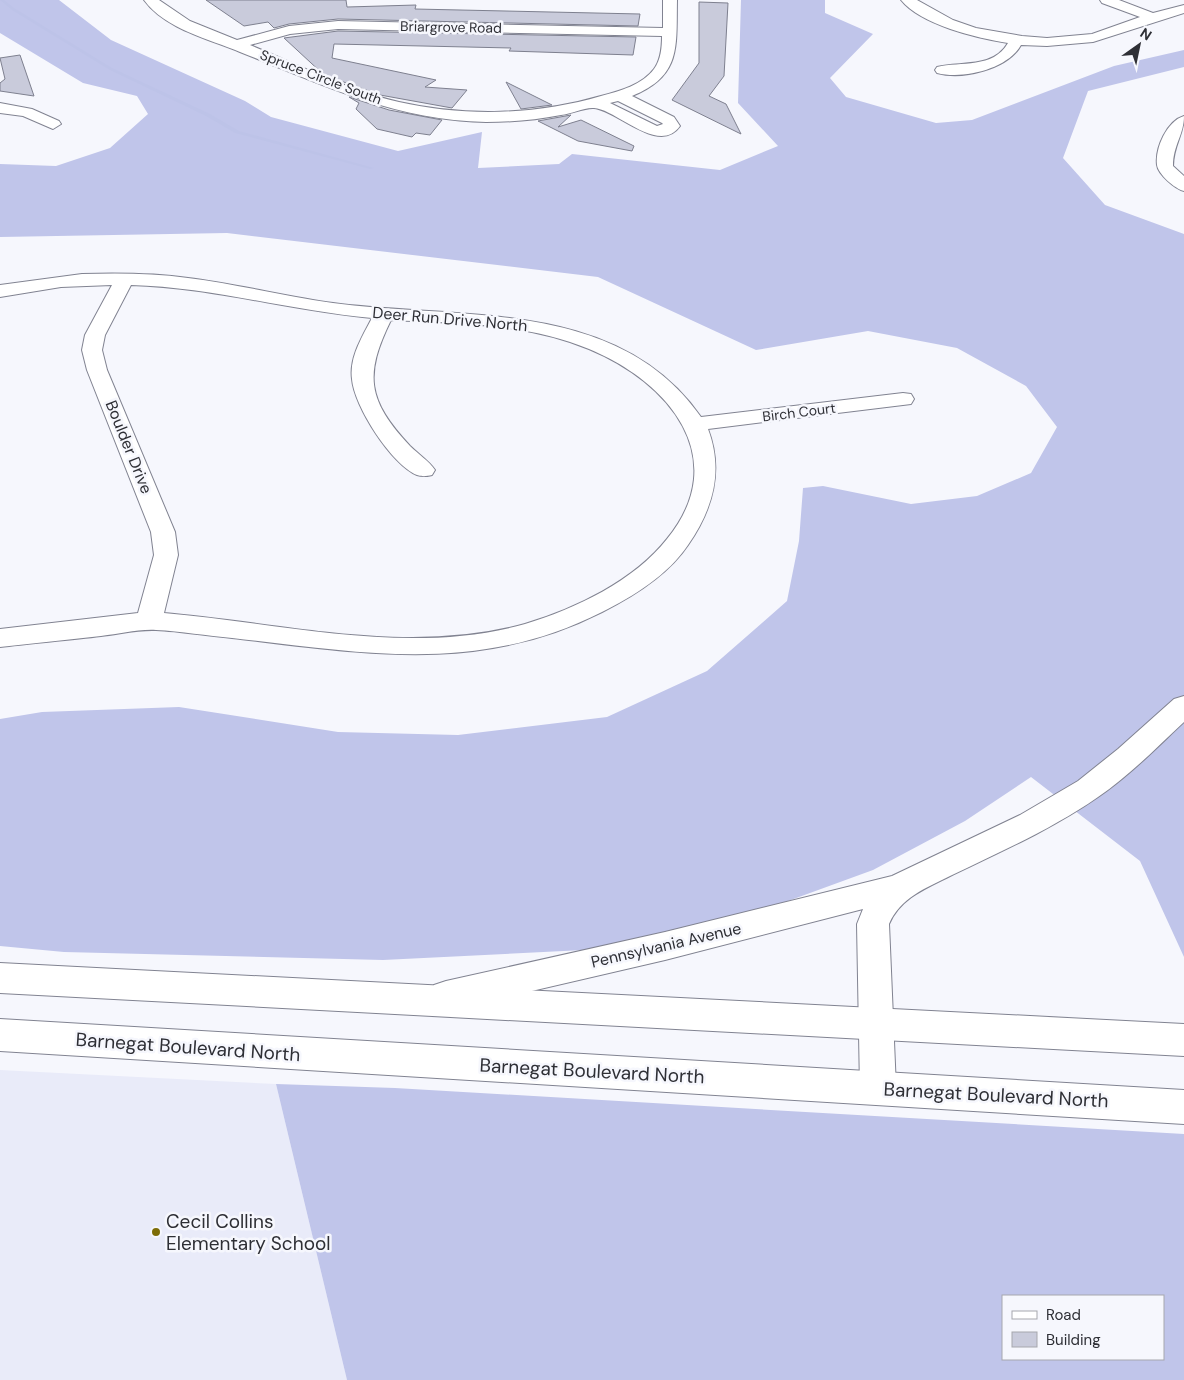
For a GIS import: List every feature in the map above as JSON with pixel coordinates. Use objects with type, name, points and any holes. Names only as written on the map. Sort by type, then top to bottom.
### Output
[{"type":"street","name":"Spruce Circle South","points":[[158,1],[180,21],[358,95],[411,108],[468,115],[506,115],[553,112],[596,103],[637,88],[661,71],[667,60],[670,0]]},
{"type":"street","points":[[908,0],[929,15],[958,27],[1016,40],[1050,42],[1092,38],[1113,33],[1152,17],[1184,9]]},
{"type":"street","points":[[1107,0],[1152,17]]},
{"type":"street","name":"Briargrove Road","points":[[236,45],[289,30],[338,25],[669,32]]},
{"type":"street","points":[[942,70],[987,65],[1009,53],[1016,40]]},
{"type":"street","points":[[596,103],[653,130],[662,131],[672,126],[668,120],[619,96]]},
{"type":"street","points":[[0,108],[27,112],[53,124]]},
{"type":"street","points":[[1184,121],[1173,132],[1164,150],[1165,167],[1184,186]]},
{"type":"street","name":"Deer Run Drive North","points":[[0,292],[39,284],[125,279],[165,281],[332,308],[384,313],[496,319],[537,326],[603,345],[635,363],[658,380],[680,401],[695,424],[704,449],[706,477],[697,512],[683,536],[658,564],[630,586],[602,601],[534,631],[492,642],[415,646],[149,621],[0,638]]},
{"type":"street","name":"Boulder Drive","points":[[125,279],[95,335],[92,350],[97,370],[164,532],[166,555],[149,621]]},
{"type":"street","points":[[384,313],[365,353],[362,379],[370,403],[391,438],[404,455],[424,470]]},
{"type":"street","name":"Birch Court","points":[[695,424],[903,399]]},
{"type":"street","name":"Pennsylvania Avenue","points":[[431,999],[665,946],[899,887],[1031,823],[1088,789],[1128,757],[1184,706]]},
{"type":"street","name":"Pennsylvania Avenue","points":[[878,1088],[873,924],[880,908],[899,887]]},
{"type":"street","points":[[0,978],[875,1022],[1184,1040]]},
{"type":"street","name":"Barnegat Boulevard North","points":[[0,1035],[1184,1106]]},
{"type":"shaded area","points":[[0,0],[59,0],[111,40],[245,101],[271,117],[398,151],[482,132],[478,168],[559,164],[572,154],[720,170],[778,146],[738,103],[741,0],[825,0],[825,13],[873,34],[830,78],[846,97],[936,123],[972,120],[1114,66],[1184,50],[1184,67],[1088,91],[1063,158],[1105,205],[1184,234],[1184,957],[1140,861],[1031,777],[965,821],[873,870],[665,946],[383,960],[64,952],[0,946],[0,719],[42,712],[179,707],[338,732],[458,735],[607,717],[707,671],[787,601],[799,541],[803,488],[823,486],[911,504],[977,496],[1031,473],[1057,427],[1026,386],[957,348],[868,331],[756,350],[598,277],[227,233],[0,237],[0,164],[56,166],[110,148],[148,114],[137,96],[83,83],[0,33]]},
{"type":"shaded area","name":"Cecil Collins Elementary School","points":[[0,1070],[276,1084],[347,1380],[0,1380]]},
{"type":"shaded area","points":[[276,1084],[395,1088],[1184,1134],[1184,1380],[347,1380]]},
{"type":"building","points":[[206,0],[346,0],[347,7],[416,5],[415,9],[640,14],[638,26],[338,19],[289,24],[274,28],[268,22],[244,26]]},
{"type":"building","points":[[699,2],[728,3],[724,76],[709,96],[726,104],[741,134],[672,100],[699,63]]},
{"type":"building","points":[[338,31],[636,37],[633,55],[509,51],[511,48],[334,44],[332,58],[436,80],[425,87],[467,90],[452,108],[380,95],[324,75],[284,38]]},
{"type":"building","points":[[20,55],[34,96],[0,91],[0,83],[5,79],[0,58]]},
{"type":"building","points":[[506,82],[552,105],[521,109]]},
{"type":"building","points":[[349,97],[389,110],[442,120],[430,135],[416,133],[412,137],[377,129],[356,109],[359,103]]},
{"type":"building","points":[[571,115],[558,127],[581,120],[634,146],[632,151],[578,141],[538,121]]},
{"type":"waterway","points":[[2,0],[13,9],[111,69],[208,115],[237,132],[372,168]]},
{"type":"place","name":"Cecil Collins Elementary School","points":[[156,1232]]}]
